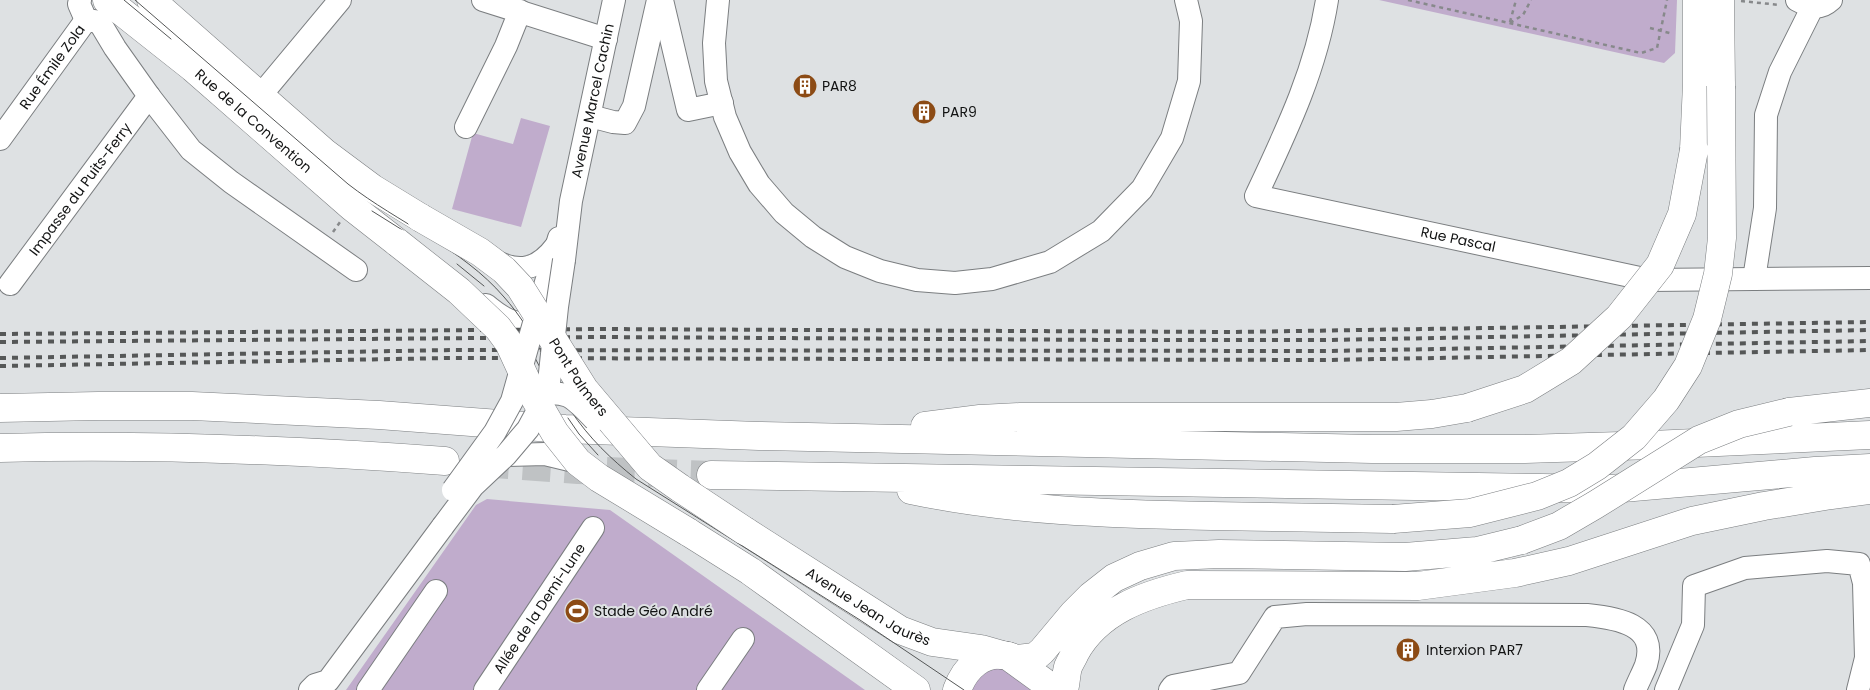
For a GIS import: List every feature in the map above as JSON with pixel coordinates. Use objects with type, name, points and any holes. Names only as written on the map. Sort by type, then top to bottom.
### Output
[{"type":"main road","name":"Rue de la Convention","points":[[152,0],[348,171],[421,218]]},
{"type":"main road","points":[[860,438],[940,424],[1020,417],[1359,418],[1432,414],[1468,408],[1525,390],[1571,361],[1620,317],[1660,265],[1682,214],[1694,150],[1697,84],[1697,0]]},
{"type":"main road","points":[[874,477],[910,490],[947,498],[985,504],[1063,511],[1393,519],[1470,513],[1537,496],[1570,482],[1597,466],[1634,437],[1666,400],[1683,372],[1707,319],[1718,274],[1722,238],[1727,0]]},
{"type":"main road","name":"Rue de la Convention","points":[[101,8],[193,68],[352,207],[459,291],[482,312],[503,336],[522,368],[534,399],[555,433],[578,462],[599,478],[750,571],[916,690]]},
{"type":"main road","name":"Pont Palmers","points":[[421,218],[483,255],[504,270],[520,286],[545,323],[584,389],[650,467],[745,531]]},
{"type":"main road","points":[[957,690],[974,663],[986,657],[1005,655],[1017,659],[1035,657],[1072,614],[1091,596],[1114,578],[1140,566],[1174,556],[1219,554],[1405,558],[1477,551],[1522,540],[1558,526],[1595,506],[1699,440],[1739,424],[1789,412],[1870,403]]},
{"type":"main road","points":[[0,408],[108,406],[276,409],[565,430],[1372,449],[1525,449],[1652,446],[1870,435]]},
{"type":"main road","points":[[0,448],[194,448],[361,455],[445,461]]},
{"type":"main road","points":[[711,474],[1611,489],[1870,468]]},
{"type":"main road","points":[[1064,690],[1068,666],[1082,642],[1101,621],[1125,605],[1157,592],[1187,585],[1418,586],[1515,573],[1569,561],[1692,521],[1793,501],[1870,490]]},
{"type":"main road","name":"Avenue Jean Jaurès","points":[[745,531],[900,630],[932,642],[981,649],[1005,655]]},
{"type":"main road","points":[[1005,655],[1055,690]]},
{"type":"street","points":[[260,96],[340,0]]},
{"type":"street","points":[[483,0],[606,39]]},
{"type":"street","name":"Avenue Marcel Cachin","points":[[545,323],[556,254],[571,201],[614,0]]},
{"type":"street","points":[[590,116],[625,123],[634,106],[658,0]]},
{"type":"street","points":[[662,0],[688,110],[722,103]]},
{"type":"street","points":[[718,0],[714,43],[716,80],[725,118],[740,152],[760,184],[784,213],[813,237],[845,257],[880,271],[917,280],[955,283],[992,279],[1050,262],[1101,232],[1142,189],[1172,138],[1189,81],[1191,21],[1186,0]]},
{"type":"street","name":"Rue Pascal","points":[[1327,0],[1322,30],[1298,105],[1256,196],[1648,280],[1870,278]]},
{"type":"street","points":[[1754,279],[1765,208],[1766,115],[1780,72],[1813,3]]},
{"type":"street","points":[[101,8],[115,48],[190,150],[231,182],[356,270]]},
{"type":"street","name":"Rue Émile Zola","points":[[0,139],[101,8]]},
{"type":"street","points":[[466,127],[506,46],[520,11]]},
{"type":"street","name":"Impasse du Puits-Ferry","points":[[10,284],[149,96]]},
{"type":"street","points":[[398,244],[456,279],[505,320],[516,323],[545,323]]},
{"type":"street","points":[[483,255],[503,265],[522,268],[536,264],[556,254]]},
{"type":"street","points":[[522,368],[545,323]]},
{"type":"street","points":[[437,523],[506,455],[528,429],[545,323]]},
{"type":"street","points":[[312,688],[318,674],[437,523],[495,432],[534,399],[562,394],[574,398],[611,437],[650,467]]},
{"type":"street","points":[[506,455],[545,454],[578,462]]},
{"type":"street","name":"Allée de la Demi-Lune","points":[[485,690],[593,528]]},
{"type":"street","points":[[1666,690],[1693,626],[1694,586],[1745,568],[1827,561],[1859,564],[1864,583],[1866,658],[1858,690]]},
{"type":"street","points":[[368,690],[436,591]]},
{"type":"street","points":[[1170,690],[1174,686],[1239,673],[1275,617],[1307,614],[1588,615],[1614,618],[1636,628],[1647,642],[1646,664],[1635,690]]},
{"type":"street","points":[[708,690],[743,639]]},
{"type":"path","points":[[1408,0],[1642,53],[1657,48],[1667,0]]},
{"type":"path","points":[[1510,23],[1516,0]]},
{"type":"path","points":[[1510,23],[1523,15],[1531,0]]},
{"type":"path","points":[[1727,0],[1813,3]]},
{"type":"path","points":[[1650,28],[1673,34]]},
{"type":"path","points":[[322,246],[352,207]]},
{"type":"shaded area","points":[[1379,0],[1677,0],[1675,53],[1664,63]]},
{"type":"shaded area","points":[[521,118],[550,126],[521,227],[452,209],[473,133],[513,144]]},
{"type":"shaded area","name":"Stade Géo André","points":[[487,499],[610,510],[865,690],[346,690],[476,505]]},
{"type":"shaded area","points":[[993,667],[1005,669],[1038,690],[970,690],[967,685]]},
{"type":"tunnel","points":[[481,463],[578,470],[711,475]]},
{"type":"tram line","points":[[124,0],[171,39]]},
{"type":"tram line","points":[[135,0],[348,184],[449,250],[487,280],[520,317],[542,353],[563,397],[578,421],[601,448],[636,479],[860,620],[964,690]]},
{"type":"tram line","points":[[372,211],[404,231]]},
{"type":"tram line","points":[[457,264],[484,286]]},
{"type":"tram line","points":[[524,337],[545,377]]},
{"type":"tram line","points":[[568,418],[579,434],[598,455]]},
{"type":"railway","points":[[0,334],[603,329],[1234,332],[1870,322]]},
{"type":"railway","points":[[0,342],[602,337],[1328,340],[1870,330]]},
{"type":"railway","points":[[0,358],[452,350],[1328,351],[1870,341]]},
{"type":"railway","points":[[0,366],[450,358],[1326,360],[1870,350]]},
{"type":"place","name":"PAR8","points":[[805,86]]},
{"type":"place","name":"PAR9","points":[[924,112]]},
{"type":"place","name":"Stade Géo André","points":[[577,611]]},
{"type":"place","name":"Interxion PAR7","points":[[1408,650]]}]
